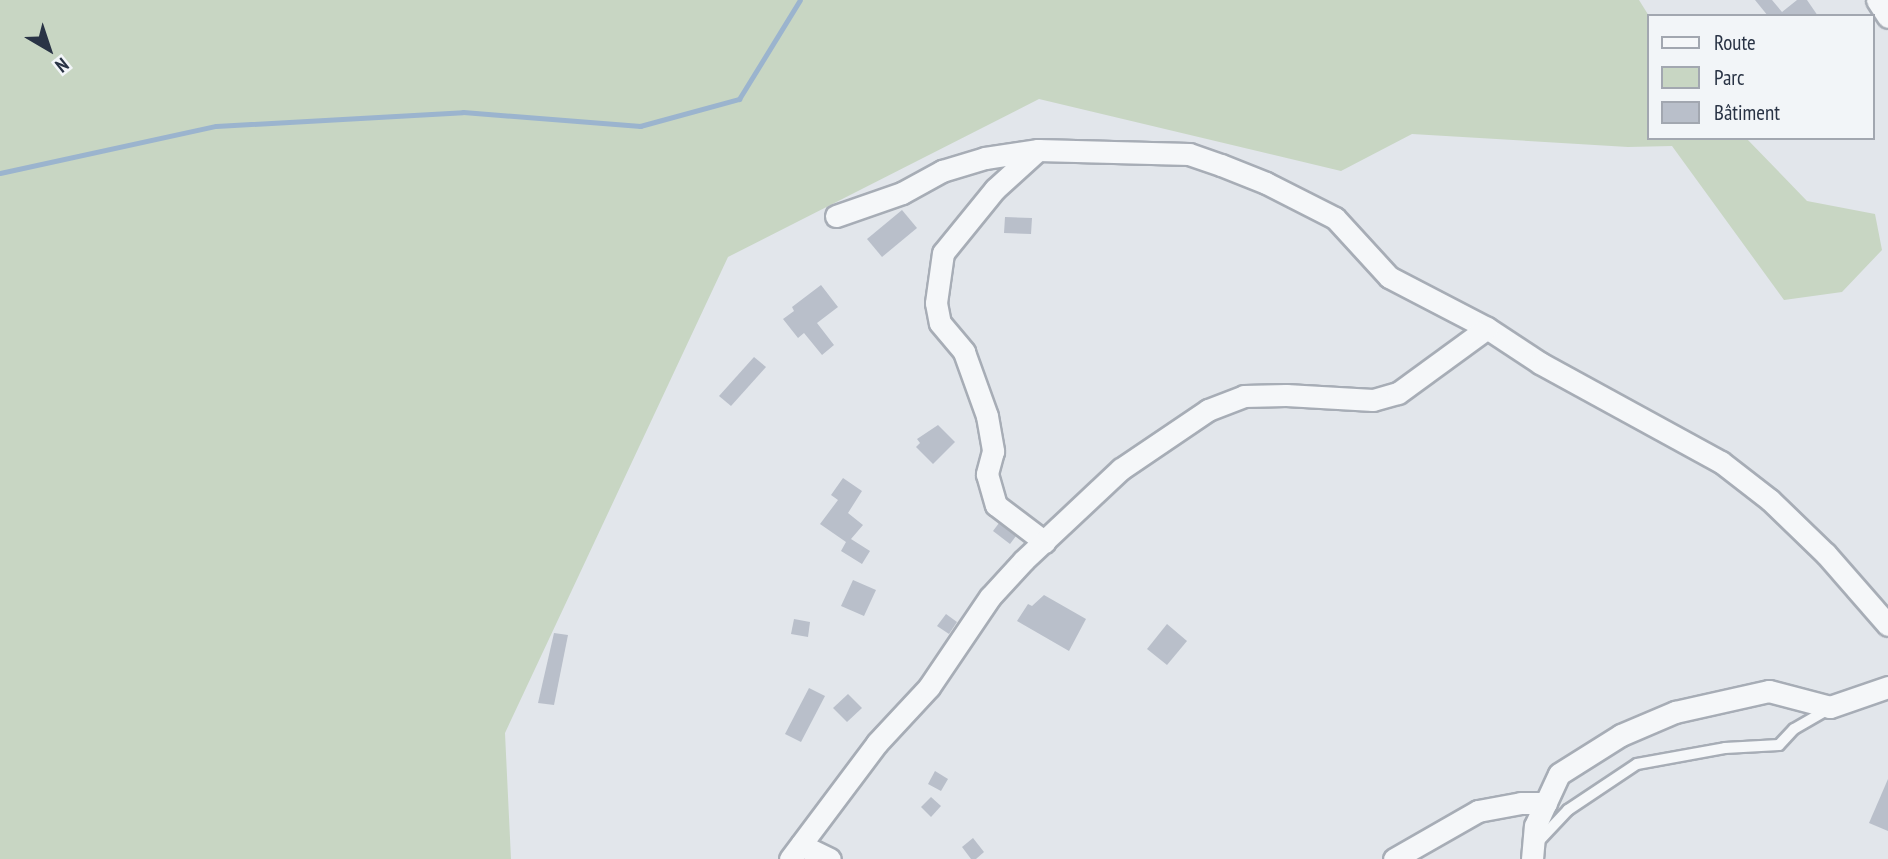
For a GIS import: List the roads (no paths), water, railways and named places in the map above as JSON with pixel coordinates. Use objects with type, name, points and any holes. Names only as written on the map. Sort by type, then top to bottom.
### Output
[{"type":"street","points":[[1877,0],[1888,16]]},
{"type":"street","points":[[1038,150],[995,189],[943,253],[936,303],[940,323],[964,352],[987,416],[993,451],[987,474],[996,505],[1045,542]]},
{"type":"street","points":[[836,216],[902,193],[942,172],[974,161],[1038,150],[1189,154],[1232,170],[1335,218],[1390,277],[1487,328],[1541,363],[1721,462],[1770,500],[1826,554],[1888,625]]},
{"type":"street","points":[[830,859],[795,852],[877,743],[929,687],[990,597],[1121,469],[1208,410],[1244,396],[1286,395],[1373,400],[1398,393],[1487,328]]},
{"type":"street","points":[[1532,853],[1535,826],[1559,774],[1621,735],[1675,712],[1769,691],[1830,707],[1888,687]]},
{"type":"street","points":[[1394,859],[1478,811],[1521,803],[1546,803]]},
{"type":"lane","points":[[1532,853],[1568,810],[1637,764],[1725,748],[1779,745],[1794,729],[1830,707]]},
{"type":"waterway","points":[[0,173],[216,126],[463,112],[640,126],[739,99],[800,0]]}]
